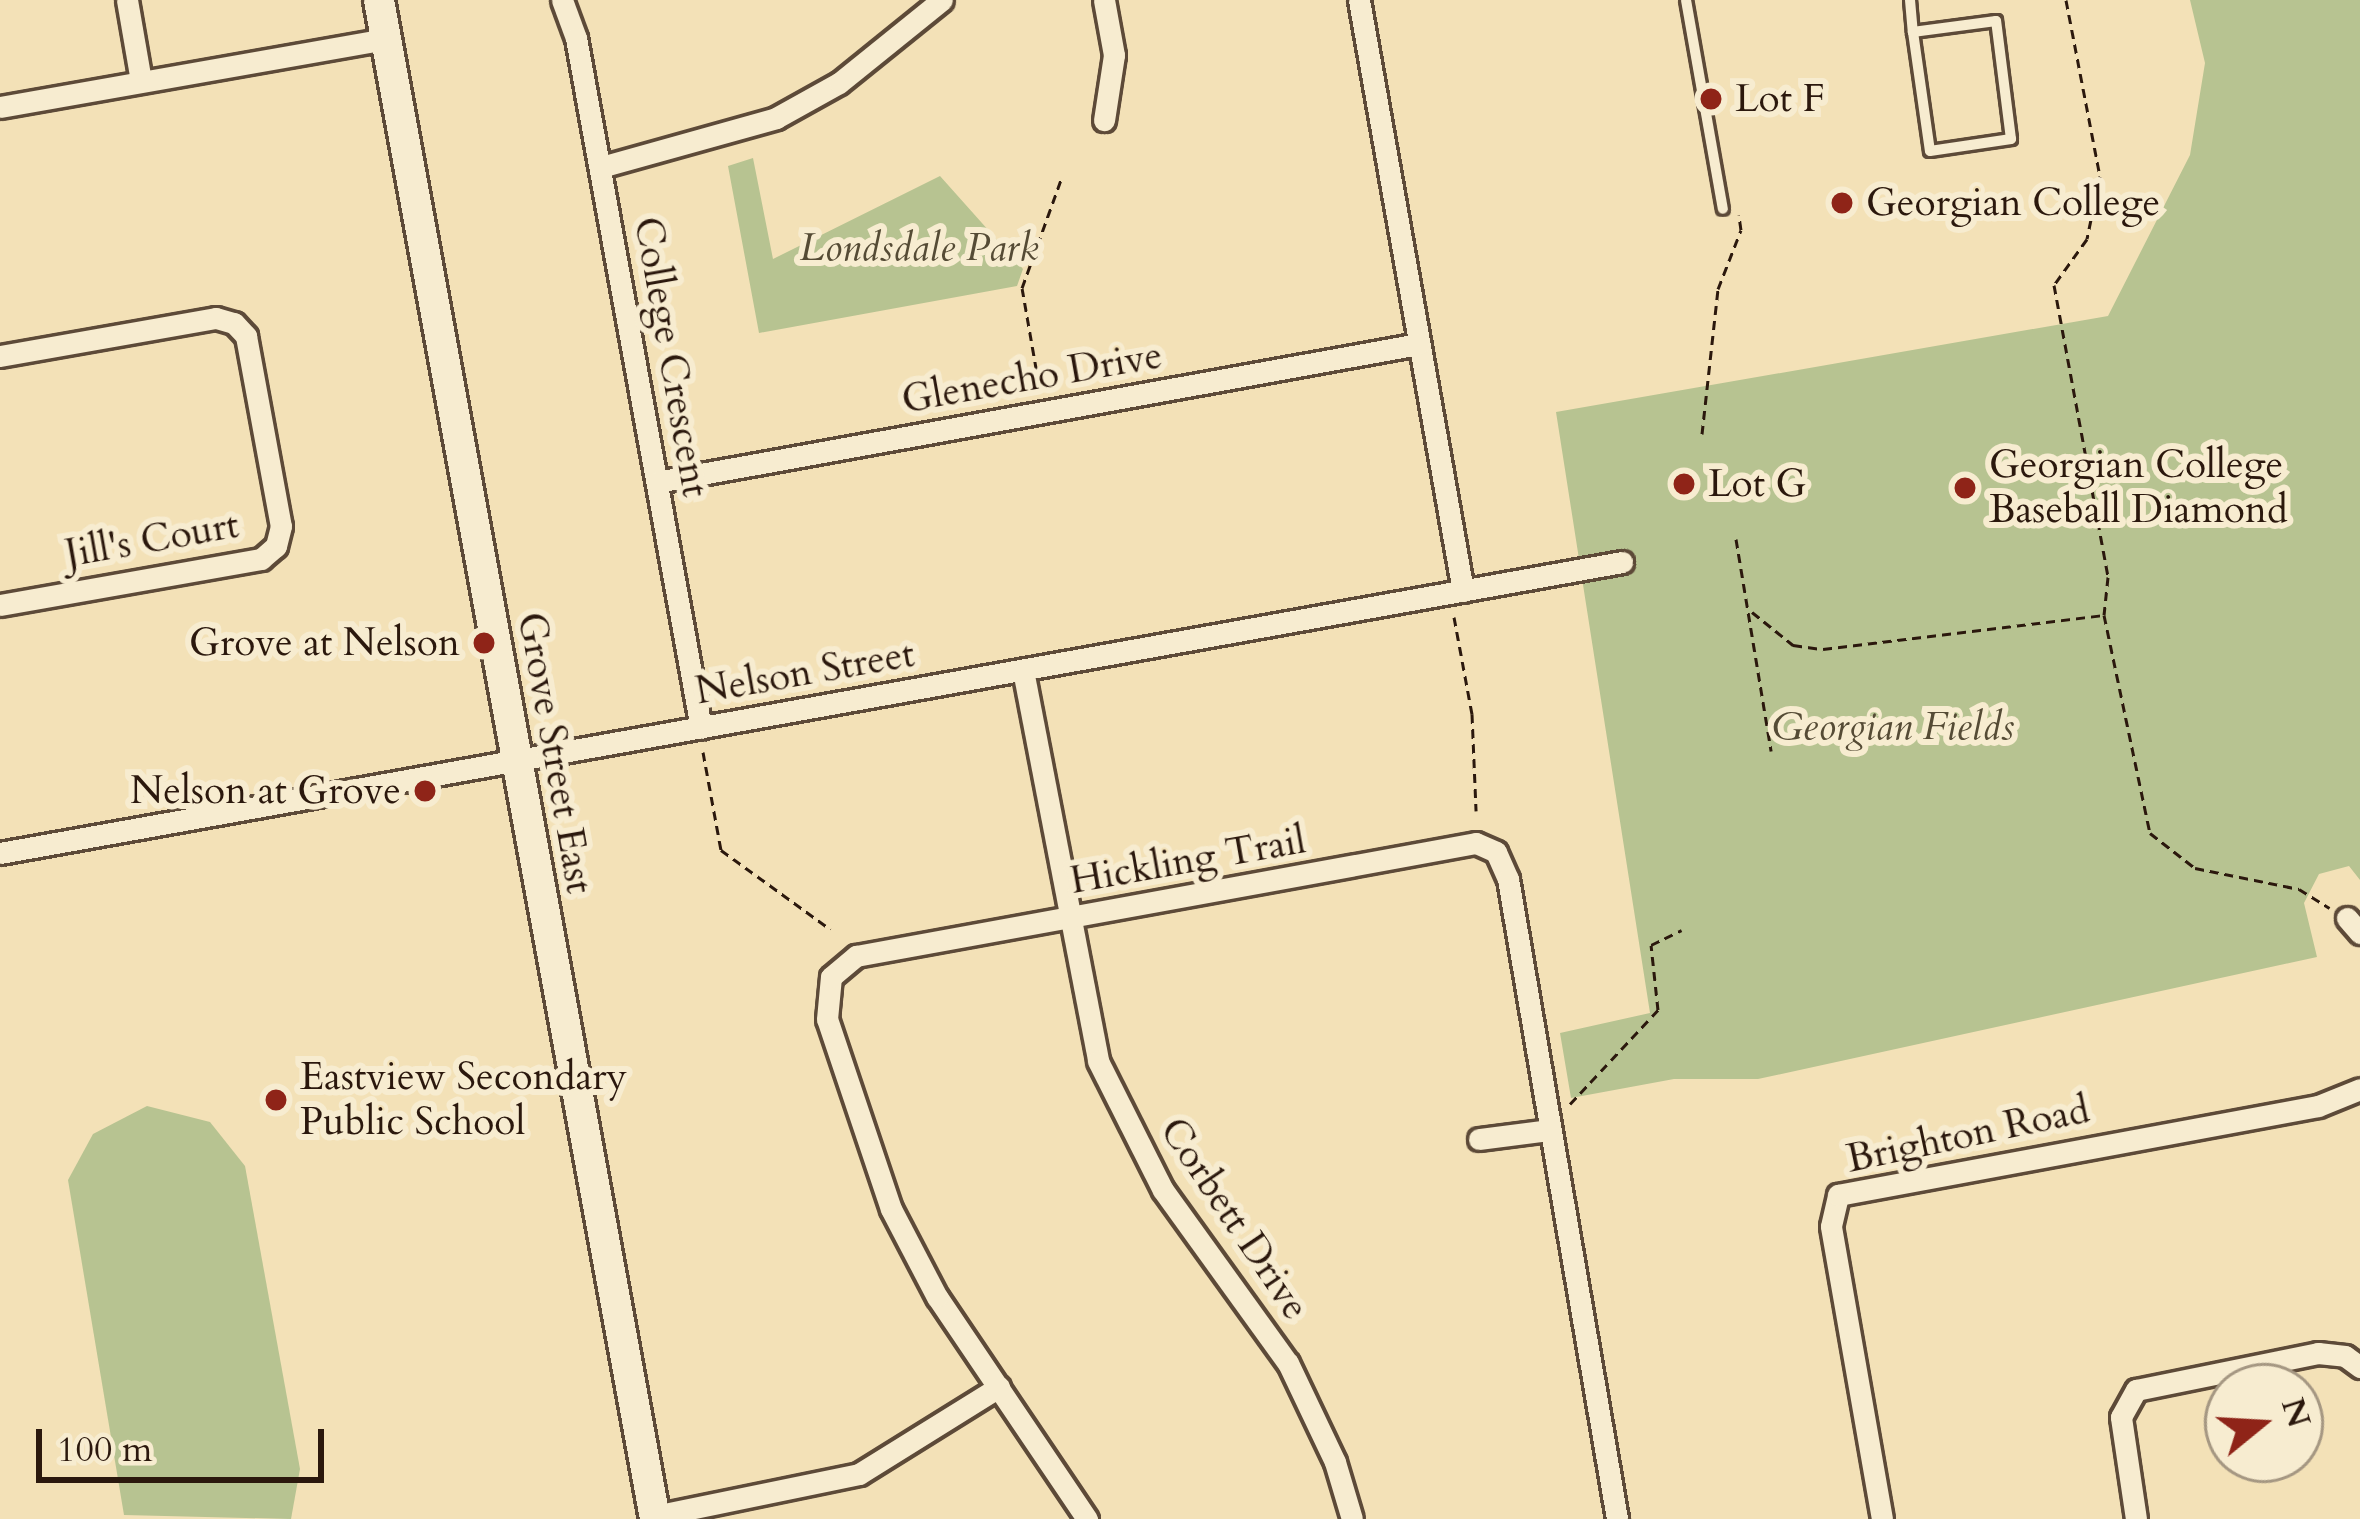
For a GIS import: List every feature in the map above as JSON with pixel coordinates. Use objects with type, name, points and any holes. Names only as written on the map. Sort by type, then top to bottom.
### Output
[{"type":"street","points":[[127,0],[141,81]]},
{"type":"street","name":"Grove Street East","points":[[379,0],[655,1518]]},
{"type":"street","name":"College Crescent","points":[[562,0],[601,167],[701,728]]},
{"type":"street","points":[[601,167],[715,142],[792,111],[942,0]]},
{"type":"street","points":[[1104,0],[1114,56],[1105,120]]},
{"type":"street","points":[[1359,0],[1463,591]]},
{"type":"street","points":[[0,107],[386,39]]},
{"type":"street","name":"Jill's Court","points":[[0,356],[216,317],[233,323],[246,336],[281,526],[276,546],[261,559],[0,605]]},
{"type":"street","name":"Glenecho Drive","points":[[657,482],[1419,344]]},
{"type":"street","name":"Nelson Street","points":[[0,854],[1622,562]]},
{"type":"street","name":"Corbett Drive","points":[[1023,670],[1090,1036],[1120,1113],[1163,1190],[1288,1364],[1335,1462],[1352,1519]]},
{"type":"street","name":"Hickling Trail","points":[[1088,1519],[937,1297],[891,1209],[851,1103],[825,997],[831,976],[856,956],[1466,843],[1487,847],[1508,879],[1617,1519]]},
{"type":"street","name":"Brighton Road","points":[[1882,1519],[1831,1226],[1838,1195],[2318,1106],[2360,1089]]},
{"type":"street","points":[[1479,1139],[1549,1130]]},
{"type":"street","points":[[2136,1519],[2121,1417],[2136,1390],[2318,1353],[2345,1356],[2360,1367]]},
{"type":"street","points":[[655,1518],[860,1474],[999,1387]]},
{"type":"lane","points":[[1686,0],[1723,209]]},
{"type":"lane","points":[[1910,0],[1913,32],[1930,151],[2011,139],[1996,21],[1913,32]]},
{"type":"path","points":[[2066,0],[2100,176],[2086,239],[2054,285],[2108,577],[2104,615],[2150,833],[2194,868],[2300,889],[2354,926]]},
{"type":"path","points":[[1039,386],[1022,288],[1062,177]]},
{"type":"path","points":[[1702,434],[1718,289],[1741,230]]},
{"type":"path","points":[[1736,539],[1752,612],[1771,751]]},
{"type":"path","points":[[1752,612],[1793,645],[1823,649],[2104,615]]},
{"type":"path","points":[[1454,617],[1472,714],[1476,812]]},
{"type":"path","points":[[703,752],[721,850],[830,929]]},
{"type":"path","points":[[1570,1104],[1658,1010],[1651,944],[1682,930]]},
{"type":"green space","name":"Georgian Fields","points":[[2190,0],[2360,0],[2360,880],[2349,866],[2319,874],[2304,903],[2317,957],[1758,1079],[1674,1079],[1571,1098],[1560,1033],[1650,1013],[1556,412],[2108,316],[2190,155],[2205,63]]},
{"type":"green space","name":"Londsdale Park","points":[[753,158],[773,259],[940,176],[1023,269],[1017,286],[759,333],[728,166]]},
{"type":"green space","points":[[147,1106],[210,1122],[245,1166],[300,1469],[291,1519],[124,1515],[68,1180],[93,1134]]},
{"type":"place","name":"Lot F","points":[[1711,99]]},
{"type":"place","name":"Georgian College","points":[[1842,203]]},
{"type":"place","name":"Lot G","points":[[1684,484]]},
{"type":"place","name":"Georgian College Baseball Diamond","points":[[1965,488]]},
{"type":"place","name":"Grove at Nelson","points":[[484,643]]},
{"type":"place","name":"Nelson at Grove","points":[[425,791]]},
{"type":"place","name":"Eastview Secondary Public School","points":[[276,1100]]}]
